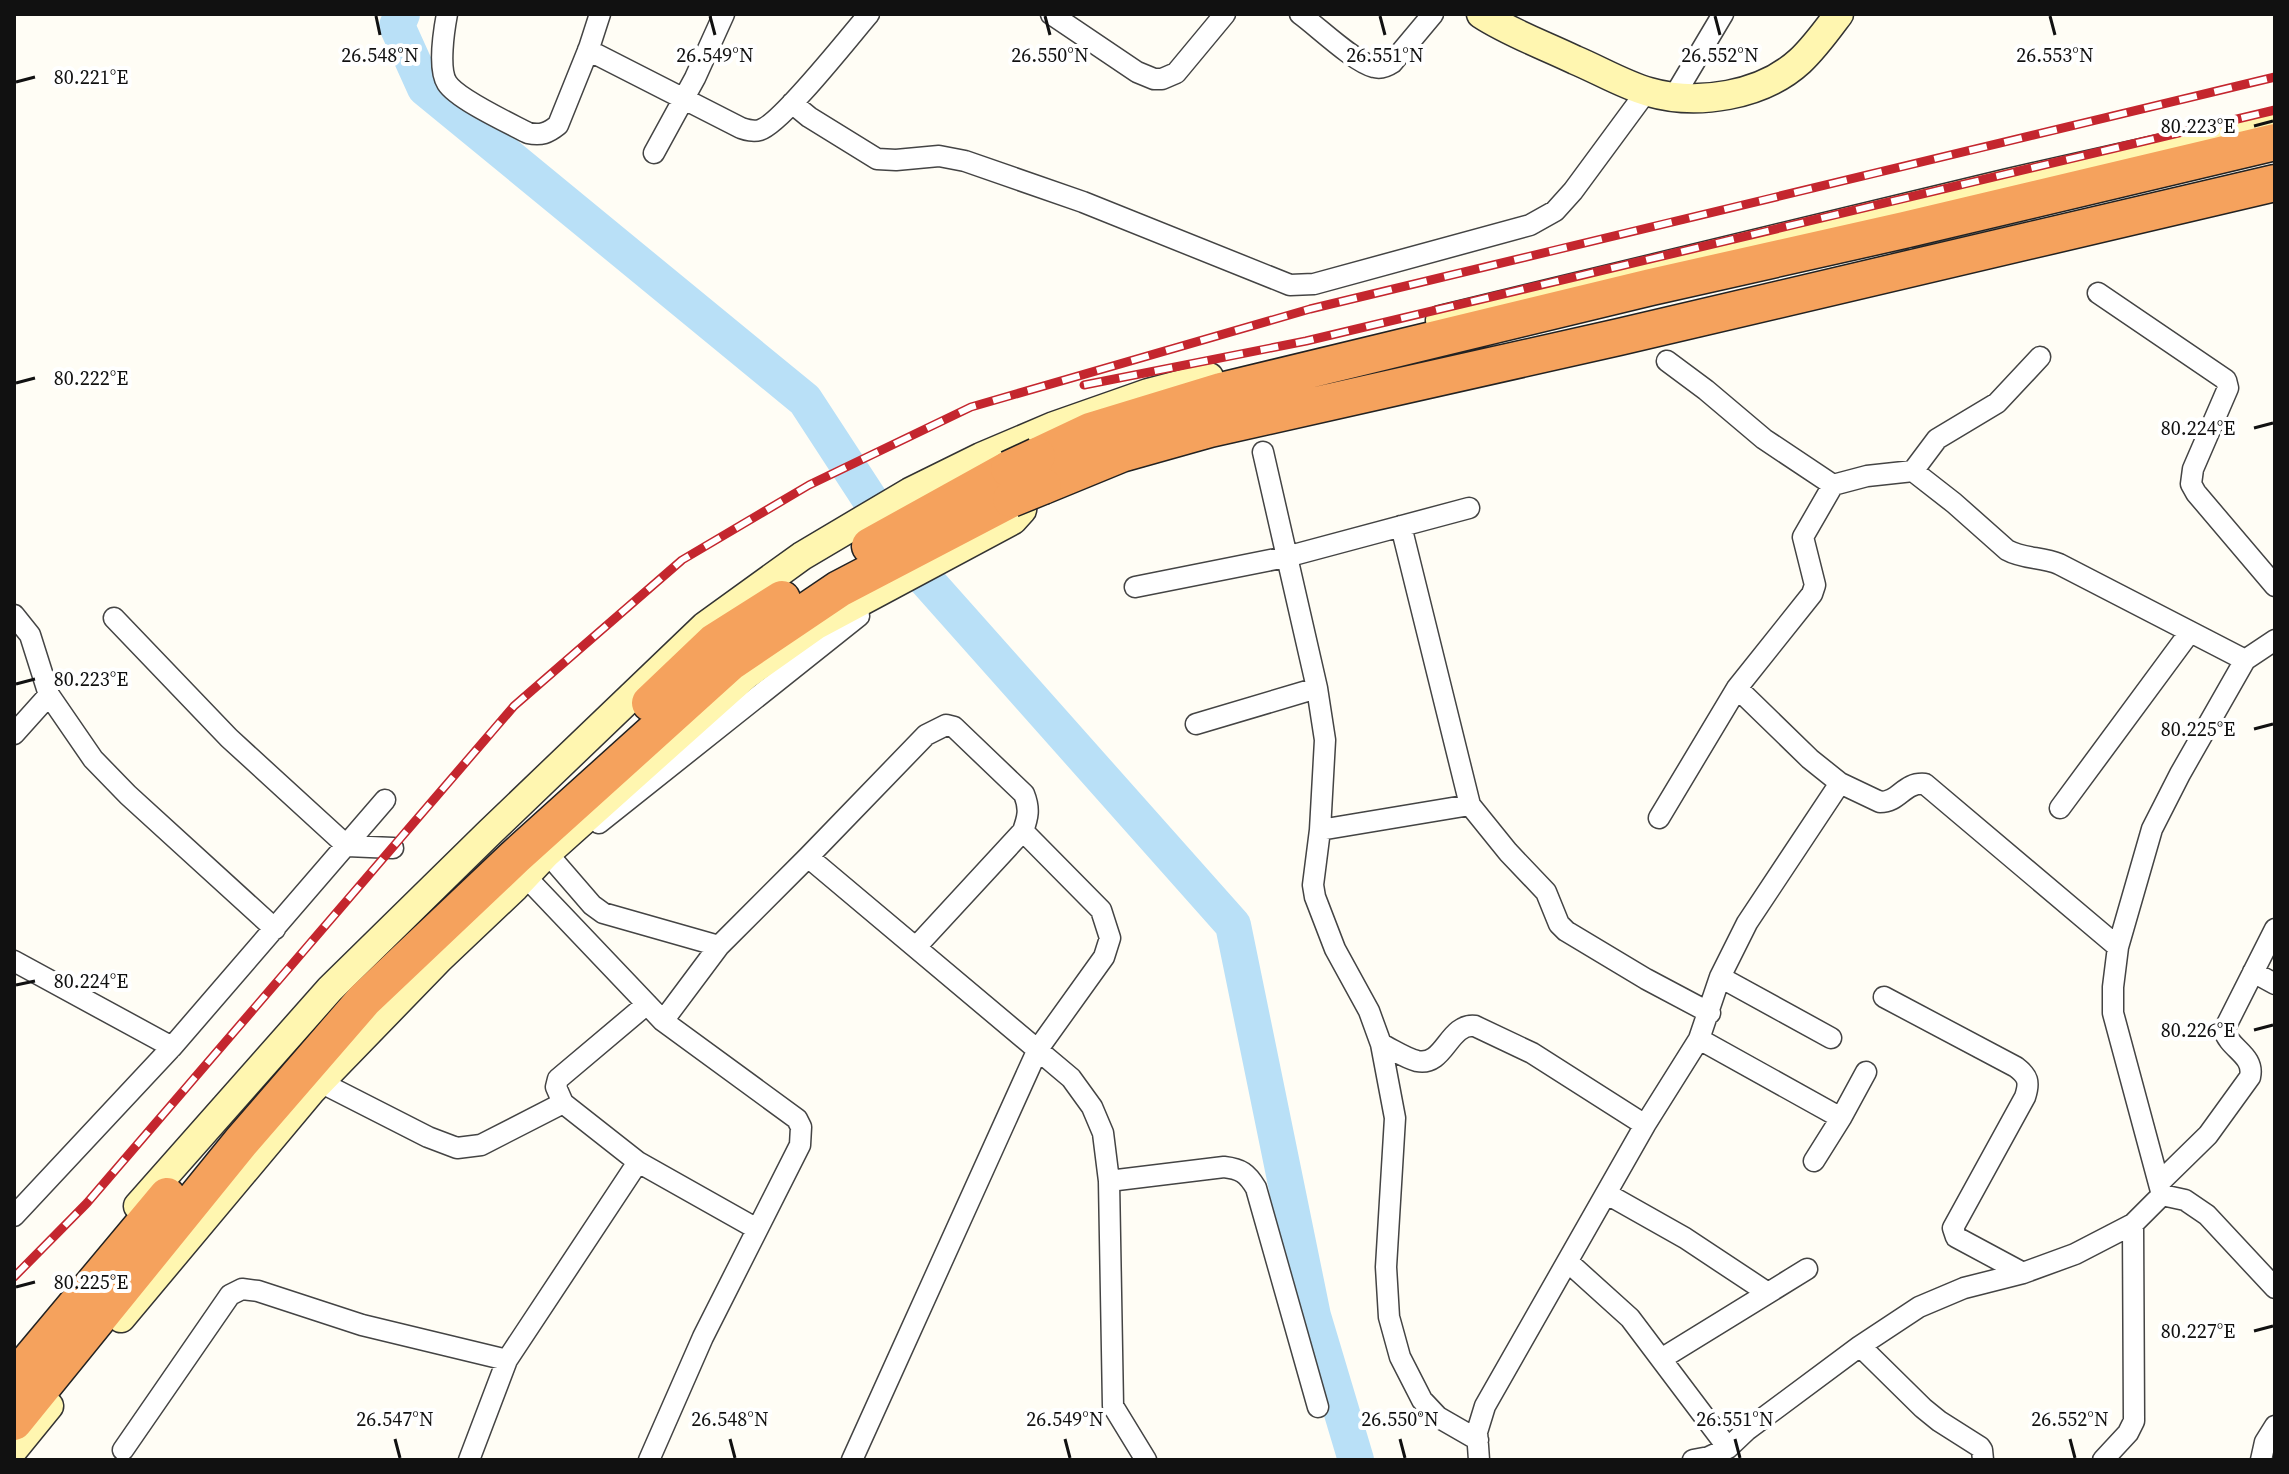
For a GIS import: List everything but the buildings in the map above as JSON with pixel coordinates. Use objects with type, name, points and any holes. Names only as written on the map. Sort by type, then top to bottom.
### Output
[{"type":"highway","points":[[14,1422],[241,1142],[364,1000],[515,857],[731,662],[845,595],[939,520],[1090,431],[1221,391],[2275,142]]},
{"type":"highway","points":[[1023,471],[1121,454],[1210,429],[1619,337],[2275,183]]},
{"type":"highway","points":[[14,1379],[202,1153],[355,979],[406,928],[605,747],[714,642],[845,595]]},
{"type":"street","points":[[447,14],[442,64],[445,81],[455,93],[528,133],[538,135],[558,125],[600,14]]},
{"type":"street","points":[[654,153],[724,14]]},
{"type":"street","points":[[588,50],[750,131],[761,130],[792,103],[869,14]]},
{"type":"street","points":[[1051,14],[1137,72],[1162,79],[1176,73],[1225,14]]},
{"type":"street","points":[[1300,14],[1360,60],[1372,67],[1383,68],[1392,63],[1433,14]]},
{"type":"street","points":[[792,103],[877,159],[939,156],[965,161],[1083,202],[1290,285],[1314,284],[1530,225],[1555,211],[1660,95],[1723,14]]},
{"type":"street","points":[[1500,18],[1660,95],[1708,98],[1748,90],[1780,75],[1798,62],[1839,14]]},
{"type":"street","points":[[939,520],[1023,471],[1054,426],[1148,393],[1552,292],[2275,123]]},
{"type":"street","points":[[2098,293],[2226,380],[2228,388],[2193,469],[2191,484],[2275,586]]},
{"type":"street","points":[[1913,471],[1937,439],[1997,403],[2040,357]]},
{"type":"street","points":[[1667,361],[1764,439],[1833,485]]},
{"type":"street","points":[[1263,452],[1317,688],[1325,740],[1320,830],[1313,885],[1315,897],[1335,949],[1362,997],[1381,1044],[1395,1118],[1386,1267],[1389,1317],[1400,1357],[1422,1400],[1478,1450]]},
{"type":"street","points":[[14,1359],[144,1198],[341,979],[705,626],[802,556],[849,529],[939,520],[1013,520],[1022,510],[1026,484],[1023,471]]},
{"type":"street","points":[[1659,818],[1737,688],[1812,594],[1815,585],[1803,537],[1833,485],[1867,476],[1913,471],[2007,550],[2059,564],[2245,660]]},
{"type":"street","points":[[1135,587],[1286,557],[1469,508]]},
{"type":"street","points":[[1401,526],[1470,805],[1546,892],[1559,924],[1566,931],[1710,1013]]},
{"type":"street","points":[[14,1449],[320,1082],[440,958],[525,876],[746,675],[815,626],[845,595]]},
{"type":"street","points":[[14,615],[30,635],[49,695],[93,759],[128,795],[275,929]]},
{"type":"street","points":[[114,618],[229,738],[347,846],[393,848]]},
{"type":"street","points":[[2060,808],[2190,632]]},
{"type":"street","points":[[2275,640],[2245,660],[2152,829],[2118,947],[2113,987],[2113,1013],[2161,1188],[2207,1215],[2275,1288]]},
{"type":"street","points":[[1196,724],[1317,688]]},
{"type":"street","points":[[1737,688],[1810,759],[1840,783],[1880,802],[1887,802],[1916,783],[1925,784],[2118,947]]},
{"type":"street","points":[[14,734],[49,695]]},
{"type":"street","points":[[663,1021],[719,946],[926,735],[946,725],[954,727],[1024,794],[1029,814],[1023,831],[916,947]]},
{"type":"street","points":[[1478,1450],[1477,1432],[1485,1406],[1645,1125],[1699,1039],[1720,977],[1747,923],[1840,783]]},
{"type":"street","points":[[14,1216],[172,1047],[385,800]]},
{"type":"street","points":[[1320,830],[1470,805]]},
{"type":"street","points":[[852,1460],[1038,1049],[1104,957],[1110,938],[1101,910],[1023,831]]},
{"type":"street","points":[[550,856],[592,905],[603,913],[719,946]]},
{"type":"street","points":[[808,857],[1071,1078],[1092,1107],[1103,1133],[1109,1181],[1113,1406],[1146,1460]]},
{"type":"street","points":[[525,876],[663,1021],[797,1119],[801,1127],[800,1145],[703,1337],[649,1460]]},
{"type":"street","points":[[1693,1460],[1728,1448],[1780,1405],[1919,1307],[1964,1288],[2023,1273],[2075,1254],[2133,1224],[2208,1135],[2250,1077],[2248,1059],[2227,1039],[2224,1030],[2275,929]]},
{"type":"street","points":[[14,961],[172,1047]]},
{"type":"street","points":[[2253,972],[2275,984]]},
{"type":"street","points":[[1720,977],[1831,1038]]},
{"type":"street","points":[[1884,997],[2026,1075],[2029,1086],[2025,1097],[1953,1228],[1956,1237],[2023,1273]]},
{"type":"street","points":[[647,1004],[558,1079],[556,1087],[563,1103],[638,1162],[757,1229]]},
{"type":"street","points":[[1381,1044],[1423,1062],[1434,1058],[1460,1028],[1475,1026],[1532,1053],[1645,1125]]},
{"type":"street","points":[[1699,1039],[1841,1118]]},
{"type":"street","points":[[1814,1161],[1866,1072]]},
{"type":"street","points":[[320,1082],[428,1137],[457,1148],[481,1145],[563,1103]]},
{"type":"street","points":[[469,1460],[507,1360],[638,1162]]},
{"type":"street","points":[[1109,1181],[1224,1167],[1248,1174],[1256,1188],[1318,1407]]},
{"type":"street","points":[[1607,1194],[1685,1238],[1768,1293]]},
{"type":"street","points":[[2103,1460],[2128,1433],[2134,1421],[2133,1224]]},
{"type":"street","points":[[1568,1262],[1630,1318],[1728,1448]]},
{"type":"street","points":[[1661,1359],[1807,1269]]},
{"type":"street","points":[[123,1450],[230,1295],[242,1289],[258,1291],[362,1325],[507,1360]]},
{"type":"street","points":[[1860,1346],[1923,1408],[1980,1447],[1983,1460]]},
{"type":"street","points":[[2261,1460],[2265,1442],[2275,1426]]},
{"type":"waterway","points":[[402,14],[397,26],[425,88],[805,400],[912,564],[1233,925],[1313,1316],[1356,1460]]},
{"type":"railway","points":[[14,1277],[87,1203],[514,706],[682,560],[809,485],[971,407],[1310,309],[2275,77]]},
{"type":"railway","points":[[1084,385],[1306,341],[2275,110]]}]
